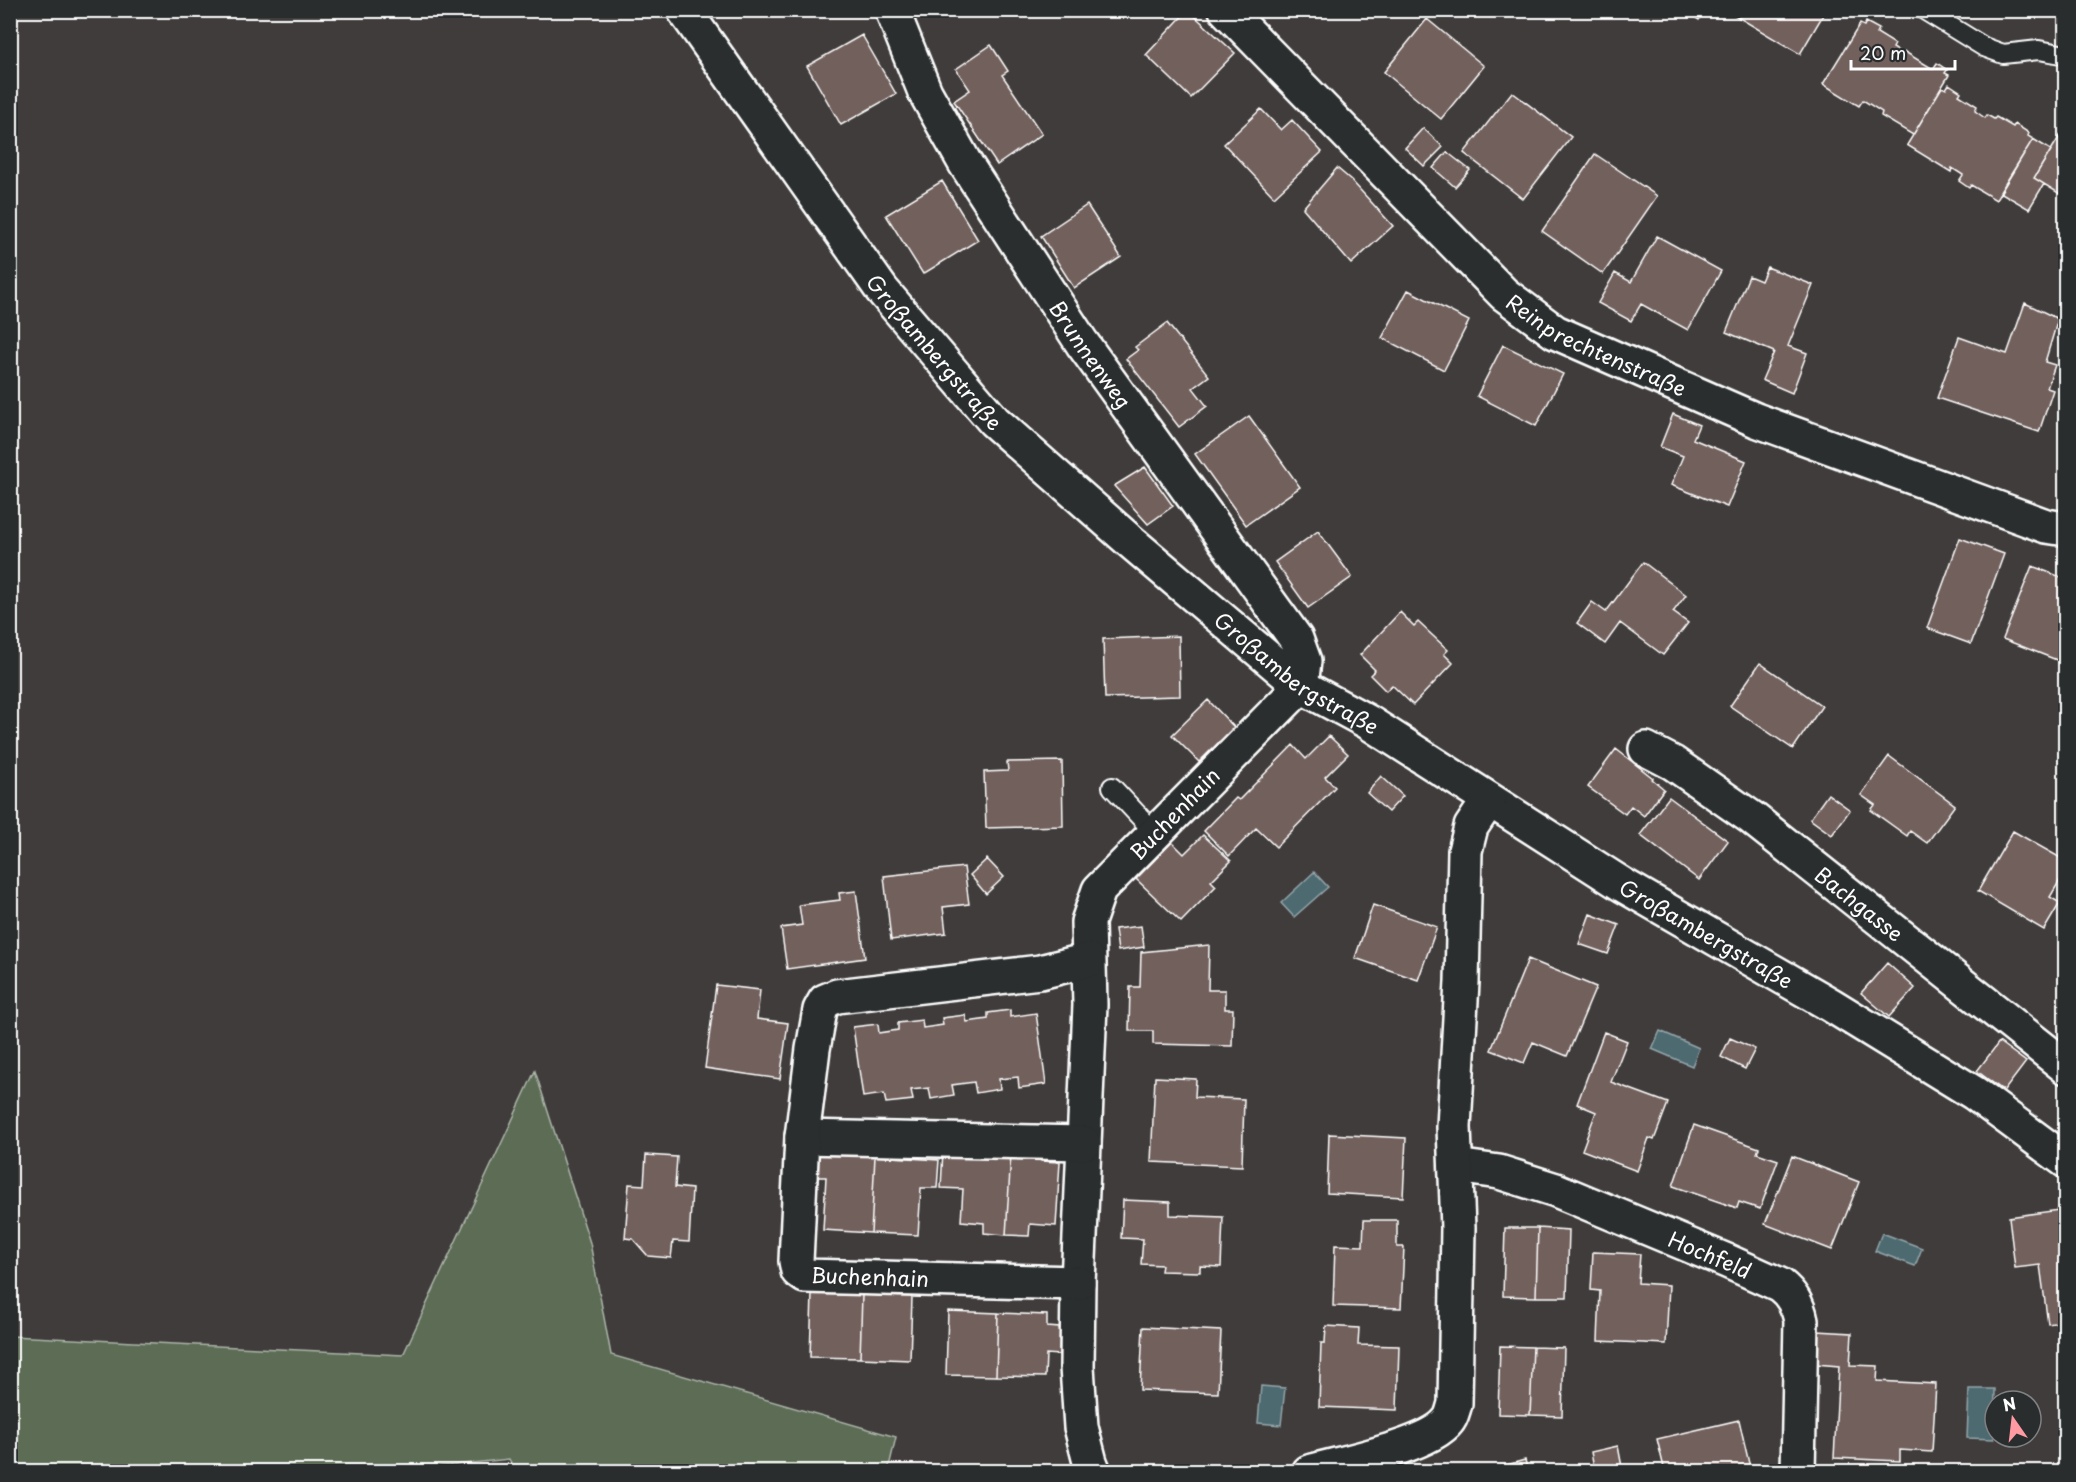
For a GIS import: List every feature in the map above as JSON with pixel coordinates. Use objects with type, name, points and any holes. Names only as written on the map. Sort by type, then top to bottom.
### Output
[{"type":"street","name":"Großambergstraße","points":[[684,10],[882,290],[994,421],[1122,534],[1301,686],[1368,722],[1623,885],[1831,1005],[1974,1093],[2066,1161]]},
{"type":"street","name":"Brunnenweg","points":[[892,10],[925,92],[965,163],[1083,343],[1296,639],[1304,661],[1301,686]]},
{"type":"street","name":"Reinprechtenstraße","points":[[1226,10],[1504,294],[1555,332],[1756,420],[2046,526],[2066,529]]},
{"type":"street","name":"Buchenhain","points":[[1094,1472],[1081,1417],[1077,1367],[1078,1283],[1090,1005],[1088,922],[1099,890],[1301,686]]},
{"type":"street","name":"Bachgasse","points":[[1646,749],[1673,763],[1752,818],[2066,1067]]},
{"type":"street","points":[[1309,1472],[1416,1442],[1437,1431],[1449,1420],[1455,1404],[1458,1228],[1454,1127],[1462,982],[1465,851],[1471,827],[1489,800]]},
{"type":"street","name":"Buchenhain","points":[[1078,1283],[805,1276],[798,1271],[796,1261],[802,1137],[813,1049],[820,1010],[825,1001],[837,996],[1040,972],[1088,960]]},
{"type":"street","points":[[802,1137],[1084,1143]]},
{"type":"street","name":"Hochfeld","points":[[1456,1166],[1499,1172],[1556,1190],[1727,1261],[1780,1285],[1788,1291],[1799,1311],[1801,1320],[1798,1472]]},
{"type":"lane","points":[[1924,10],[1984,47],[2003,54],[2039,50],[2066,55]]},
{"type":"lane","points":[[1112,787],[1155,833]]},
{"type":"green space","points":[[535,1071],[590,1243],[611,1355],[896,1437],[888,1471],[516,1472],[509,1459],[426,1468],[418,1472],[11,1471],[11,1336],[403,1355]]},
{"type":"water","points":[[1314,872],[1328,887],[1294,917],[1281,903]]},
{"type":"water","points":[[1660,1031],[1699,1048],[1692,1066],[1652,1049]]},
{"type":"water","points":[[1882,1233],[1922,1248],[1915,1266],[1875,1251]]},
{"type":"water","points":[[1261,1386],[1285,1388],[1281,1425],[1258,1423]]},
{"type":"water","points":[[1969,1389],[1983,1389],[1983,1439],[1967,1438]]},
{"type":"building","points":[[1188,10],[1235,53],[1191,98],[1146,55]]},
{"type":"building","points":[[1683,10],[1705,10],[1699,20]]},
{"type":"building","points":[[1726,10],[1826,10],[1800,54]]},
{"type":"building","points":[[1427,19],[1484,66],[1441,119],[1384,72]]},
{"type":"building","points":[[1866,22],[1879,29],[1877,33],[1895,44],[1893,48],[1903,54],[1905,52],[1933,69],[1937,63],[1947,70],[1945,73],[1949,75],[1913,135],[1881,116],[1882,112],[1863,100],[1859,106],[1823,84],[1860,24],[1864,26]]},
{"type":"building","points":[[862,35],[896,94],[841,125],[807,66]]},
{"type":"building","points":[[991,45],[1008,71],[1002,75],[1042,134],[997,165],[954,101],[970,90],[956,69]]},
{"type":"building","points":[[1949,84],[1961,92],[1959,95],[1977,106],[1975,111],[1985,118],[1987,115],[1994,119],[1996,117],[2013,127],[2015,124],[2029,133],[2028,136],[2033,139],[1996,200],[1971,185],[1969,188],[1959,181],[1963,175],[1952,168],[1951,172],[1907,145],[1942,87],[1946,89]]},
{"type":"building","points":[[1512,92],[1571,137],[1523,199],[1464,153]]},
{"type":"building","points":[[1261,109],[1281,130],[1292,120],[1322,152],[1274,197],[1224,144]]},
{"type":"building","points":[[2066,126],[2066,197],[2065,197],[2034,178]]},
{"type":"building","points":[[1423,128],[1443,147],[1424,166],[1405,148]]},
{"type":"building","points":[[2033,139],[2051,150],[2034,178],[2044,184],[2029,209],[2000,192]]},
{"type":"building","points":[[1447,152],[1470,170],[1455,187],[1433,168]]},
{"type":"building","points":[[1595,154],[1657,196],[1603,274],[1542,231]]},
{"type":"building","points":[[1337,168],[1393,226],[1351,264],[1303,208]]},
{"type":"building","points":[[942,181],[978,240],[923,274],[886,215]]},
{"type":"building","points":[[1087,205],[1121,257],[1074,288],[1041,236]]},
{"type":"building","points":[[1657,236],[1721,271],[1688,330],[1641,304],[1631,321],[1598,303],[1615,273],[1631,282]]},
{"type":"building","points":[[1767,267],[1813,285],[1788,346],[1807,353],[1792,393],[1762,380],[1774,352],[1726,332],[1749,276],[1761,281]]},
{"type":"building","points":[[1408,290],[1469,321],[1444,370],[1382,338]]},
{"type":"building","points":[[2025,303],[2058,319],[2045,362],[2055,365],[2047,388],[2053,390],[2039,432],[1937,398],[1959,337],[2007,354]]},
{"type":"building","points":[[1167,323],[1209,376],[1193,388],[1207,406],[1179,427],[1126,359],[1138,350],[1135,347]]},
{"type":"building","points":[[1503,345],[1563,374],[1536,426],[1477,396]]},
{"type":"building","points":[[1673,414],[1699,425],[1693,439],[1746,461],[1727,507],[1671,485],[1683,456],[1660,447]]},
{"type":"building","points":[[1249,416],[1300,487],[1246,525],[1195,454]]},
{"type":"building","points":[[1145,467],[1173,506],[1148,524],[1114,486]]},
{"type":"building","points":[[1318,531],[1352,577],[1308,608],[1275,562]]},
{"type":"building","points":[[1960,538],[2004,554],[1971,644],[1927,628]]},
{"type":"building","points":[[1643,562],[1686,595],[1673,612],[1688,623],[1663,655],[1620,623],[1605,644],[1577,623],[1592,602],[1606,612]]},
{"type":"building","points":[[2032,566],[2066,579],[2066,654],[2062,662],[2003,639]]},
{"type":"building","points":[[1400,612],[1414,626],[1418,622],[1448,650],[1444,654],[1453,663],[1413,705],[1392,685],[1386,691],[1370,675],[1375,670],[1360,655]]},
{"type":"building","points":[[1179,636],[1180,696],[1105,698],[1103,639]]},
{"type":"building","points":[[1760,663],[1822,706],[1793,749],[1730,706]]},
{"type":"building","points":[[1208,700],[1234,727],[1199,762],[1172,735]]},
{"type":"building","points":[[1329,736],[1348,754],[1325,777],[1335,787],[1276,847],[1256,828],[1229,856],[1204,831],[1236,798],[1239,800],[1293,745],[1306,759]]},
{"type":"building","points":[[1616,749],[1664,789],[1644,816],[1631,806],[1625,814],[1588,787]]},
{"type":"building","points":[[1889,756],[1955,805],[1927,843],[1910,831],[1907,836],[1871,810],[1875,805],[1861,795]]},
{"type":"building","points":[[1062,761],[1063,826],[986,828],[984,772],[1008,771],[1007,762]]},
{"type":"building","points":[[1381,776],[1403,796],[1388,812],[1367,793]]},
{"type":"building","points":[[1828,794],[1850,810],[1832,835],[1810,819]]},
{"type":"building","points":[[1669,797],[1728,841],[1699,880],[1640,835]]},
{"type":"building","points":[[2013,831],[2066,861],[2066,870],[2050,897],[2060,903],[2044,930],[1978,891]]},
{"type":"building","points":[[1203,835],[1231,861],[1211,881],[1216,886],[1181,922],[1136,879],[1172,842],[1184,854]]},
{"type":"building","points":[[987,859],[1004,877],[986,894],[970,875]]},
{"type":"building","points":[[964,867],[969,904],[943,907],[946,933],[891,940],[884,876]]},
{"type":"building","points":[[856,891],[865,958],[787,969],[781,928],[802,925],[799,905],[840,900],[839,893]]},
{"type":"building","points":[[1373,905],[1437,927],[1418,980],[1355,958]]},
{"type":"building","points":[[1590,914],[1619,925],[1608,954],[1579,944]]},
{"type":"building","points":[[1141,926],[1144,947],[1118,951],[1115,929]]},
{"type":"building","points":[[1209,945],[1208,990],[1225,990],[1225,1009],[1233,1009],[1232,1046],[1153,1044],[1153,1031],[1129,1031],[1130,987],[1140,987],[1141,952]]},
{"type":"building","points":[[1528,959],[1596,987],[1567,1056],[1533,1042],[1524,1063],[1491,1050]]},
{"type":"building","points":[[1887,963],[1915,988],[1889,1017],[1861,993]]},
{"type":"building","points":[[716,985],[760,990],[757,1019],[788,1023],[780,1079],[705,1068]]},
{"type":"building","points":[[1010,1010],[1010,1017],[1036,1013],[1046,1084],[1019,1088],[1018,1077],[999,1079],[1000,1089],[976,1093],[974,1082],[952,1085],[954,1095],[931,1099],[929,1088],[911,1090],[913,1100],[886,1103],[884,1094],[863,1097],[853,1027],[878,1024],[879,1033],[898,1030],[898,1023],[922,1020],[923,1028],[943,1025],[942,1018],[965,1015],[967,1022],[988,1019],[988,1013]]},
{"type":"building","points":[[1604,1032],[1627,1041],[1611,1082],[1668,1103],[1654,1140],[1649,1138],[1637,1171],[1582,1150],[1596,1112],[1577,1104]]},
{"type":"building","points":[[1730,1038],[1755,1049],[1745,1069],[1721,1057]]},
{"type":"building","points":[[1999,1042],[2026,1062],[2004,1091],[1977,1071]]},
{"type":"building","points":[[1155,1077],[1196,1079],[1195,1097],[1244,1099],[1242,1166],[1151,1162]]},
{"type":"building","points":[[1694,1125],[1759,1148],[1757,1153],[1778,1160],[1760,1209],[1739,1202],[1737,1208],[1673,1186]]},
{"type":"building","points":[[1329,1134],[1406,1138],[1403,1197],[1327,1193]]},
{"type":"building","points":[[811,1149],[831,1154],[875,1156],[871,1233],[823,1230],[826,1177],[809,1177]]},
{"type":"building","points":[[943,1150],[1011,1154],[1006,1235],[984,1233],[984,1223],[961,1221],[963,1189],[941,1188]]},
{"type":"building","points":[[1011,1154],[1041,1156],[1041,1161],[1060,1162],[1056,1226],[1030,1224],[1029,1236],[1006,1235]]},
{"type":"building","points":[[646,1155],[677,1157],[675,1187],[692,1189],[689,1242],[673,1241],[671,1258],[648,1256],[633,1239],[625,1238],[629,1184],[644,1185]]},
{"type":"building","points":[[875,1156],[939,1160],[937,1188],[921,1188],[918,1235],[871,1233]]},
{"type":"building","points":[[1792,1156],[1859,1182],[1832,1250],[1765,1224]]},
{"type":"building","points":[[1123,1200],[1170,1202],[1170,1215],[1223,1217],[1221,1267],[1200,1266],[1200,1272],[1161,1271],[1162,1265],[1141,1264],[1143,1239],[1121,1238]]},
{"type":"building","points":[[2066,1209],[2066,1321],[2048,1324],[2040,1265],[2015,1268],[2009,1217]]},
{"type":"building","points":[[1364,1220],[1397,1220],[1397,1247],[1404,1247],[1401,1308],[1333,1306],[1335,1245],[1363,1246]]},
{"type":"building","points":[[1505,1228],[1538,1228],[1536,1297],[1503,1296]]},
{"type":"building","points":[[1538,1228],[1569,1230],[1567,1297],[1536,1297]]},
{"type":"building","points":[[1593,1252],[1640,1254],[1638,1283],[1669,1285],[1666,1344],[1598,1341],[1600,1291],[1591,1290]]},
{"type":"building","points":[[812,1294],[862,1295],[860,1358],[810,1357]]},
{"type":"building","points":[[862,1295],[912,1297],[910,1360],[860,1358]]},
{"type":"building","points":[[948,1311],[998,1313],[996,1376],[946,1375]]},
{"type":"building","points":[[998,1313],[1047,1315],[1047,1327],[1060,1328],[1059,1355],[1046,1354],[1045,1377],[996,1376]]},
{"type":"building","points":[[1326,1326],[1359,1328],[1358,1345],[1399,1346],[1397,1410],[1319,1407],[1321,1343],[1325,1343]]},
{"type":"building","points":[[1143,1327],[1221,1331],[1218,1393],[1140,1390]]},
{"type":"building","points":[[1817,1331],[1852,1333],[1850,1365],[1878,1366],[1877,1381],[1936,1384],[1932,1452],[1900,1450],[1900,1461],[1834,1458],[1839,1366],[1816,1364]]},
{"type":"building","points":[[1500,1346],[1533,1347],[1530,1415],[1498,1414]]},
{"type":"building","points":[[1533,1347],[1564,1348],[1562,1416],[1530,1415]]},
{"type":"building","points":[[1739,1420],[1751,1472],[1665,1472],[1657,1439]]},
{"type":"building","points":[[1618,1446],[1622,1467],[1595,1472],[1591,1452]]},
{"type":"building","points":[[1525,1460],[1528,1472],[1481,1472]]},
{"type":"building","points":[[1816,1467],[1863,1469],[1863,1472],[1816,1472]]}]
